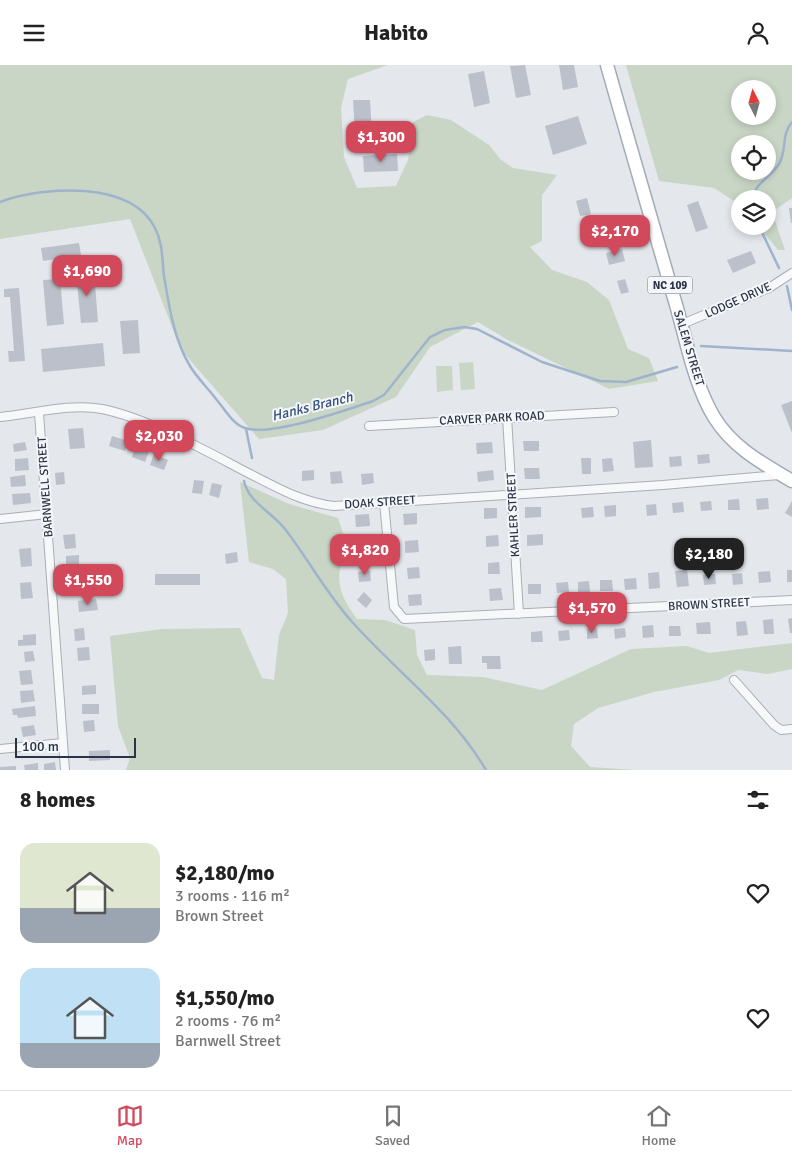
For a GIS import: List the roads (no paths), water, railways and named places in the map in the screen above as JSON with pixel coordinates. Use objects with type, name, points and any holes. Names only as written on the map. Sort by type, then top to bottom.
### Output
[{"type":"main road","name":"SALEM STREET","points":[[607,65],[702,390],[714,417],[742,449],[762,464],[787,478]]},
{"type":"street","name":"LODGE DRIVE","points":[[682,324],[769,288],[792,273]]},
{"type":"street","name":"DOAK STREET","points":[[0,417],[84,407],[119,413],[165,432],[278,488],[311,501],[334,505],[787,478]]},
{"type":"street","name":"CARVER PARK ROAD","points":[[369,426],[614,412]]},
{"type":"street","name":"BARNWELL STREET","points":[[39,413],[65,770]]},
{"type":"street","name":"KAHLER STREET","points":[[506,417],[519,614]]},
{"type":"street","name":"BROWN STREET","points":[[384,502],[394,607],[404,619],[417,620],[792,600]]},
{"type":"street","points":[[0,519],[47,514]]},
{"type":"street","points":[[734,681],[774,725],[781,730],[792,729]]},
{"type":"street","points":[[0,749],[63,743]]},
{"type":"waterway","name":"Hanks Branch","points":[[755,190],[779,164],[783,154],[786,132],[792,122]]},
{"type":"waterway","name":"Hanks Branch","points":[[0,202],[39,193],[85,191],[107,194],[127,201],[143,212],[155,228],[160,240],[170,311],[184,356],[196,375],[229,416],[245,428],[257,430],[289,426],[373,401],[384,395],[430,337],[445,330],[464,327],[477,329],[542,362],[600,381],[626,382],[677,367]]},
{"type":"waterway","name":"Hanks Branch","points":[[763,235],[779,268]]},
{"type":"waterway","name":"Hanks Branch","points":[[787,286],[792,310]]},
{"type":"waterway","name":"Hanks Branch","points":[[701,346],[792,351]]},
{"type":"waterway","points":[[246,429],[252,458]]},
{"type":"waterway","points":[[244,481],[250,495],[285,529],[344,613],[441,711],[472,749],[486,770]]}]
